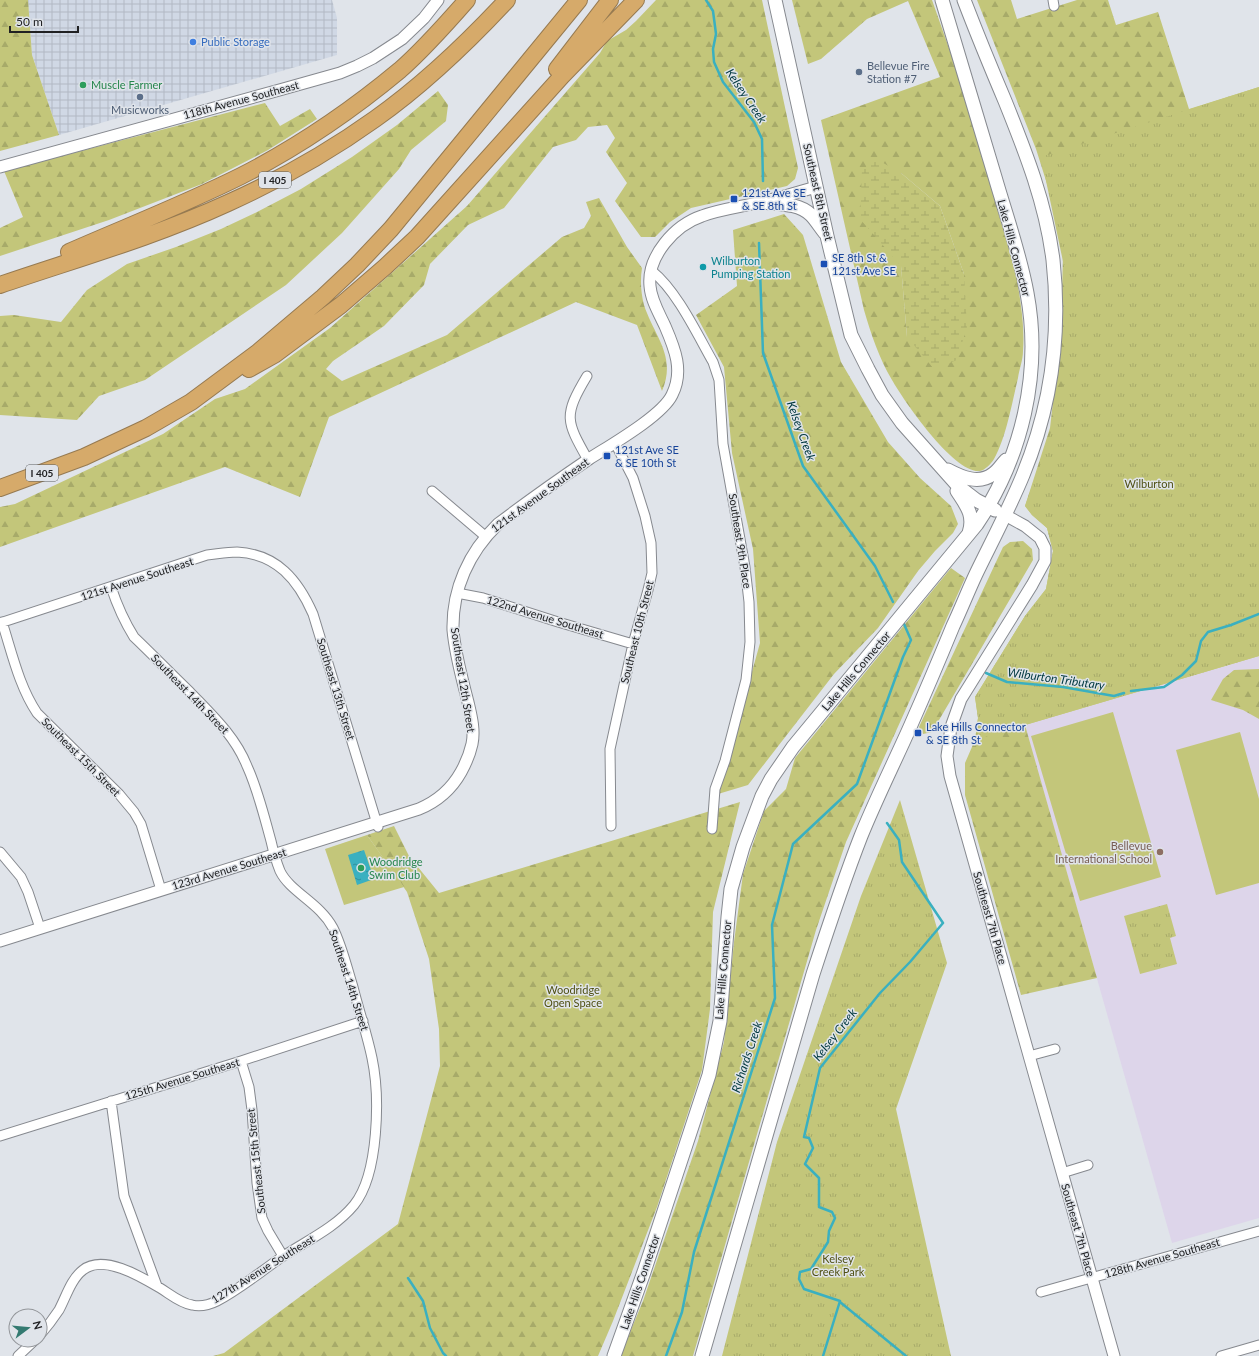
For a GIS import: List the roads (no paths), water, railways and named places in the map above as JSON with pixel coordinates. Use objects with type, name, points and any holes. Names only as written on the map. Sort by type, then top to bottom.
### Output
[{"type":"highway","points":[[0,283],[205,193],[286,151],[359,101],[400,69],[444,26],[467,0]]},
{"type":"highway","name":"I 405","points":[[0,283],[154,233],[227,204],[279,179],[333,147],[374,119],[408,93],[454,53],[507,0]]},
{"type":"highway","name":"I 405","points":[[0,488],[84,457],[146,428],[192,402],[258,353],[323,298],[372,250],[396,223],[579,0]]},
{"type":"highway","points":[[502,140],[610,0]]},
{"type":"highway","points":[[209,390],[274,355],[341,305],[385,267],[417,237],[502,140],[636,0]]},
{"type":"main road","name":"Southeast 8th Street","points":[[775,0],[827,236],[851,335],[882,395],[902,423],[964,491],[976,500],[1005,516]]},
{"type":"main road","name":"Lake Hills Connector","points":[[614,1356],[644,1272],[709,1075],[720,1021],[731,889],[742,847],[757,808],[771,779],[793,747],[968,536],[988,507],[999,489],[1019,438],[1025,414],[1032,363],[1032,340],[1028,293],[942,0]]},
{"type":"main road","points":[[702,1356],[808,989],[831,918],[862,836],[890,770],[977,573],[1024,473],[1045,405],[1053,363],[1055,343],[1055,288],[1048,230],[1040,194],[1026,153],[964,0]]},
{"type":"main road","points":[[762,202],[789,205],[800,208],[810,214],[827,236]]},
{"type":"main road","points":[[940,466],[961,477],[979,480],[988,478],[994,474],[1014,450]]},
{"type":"main road","points":[[940,466],[970,512],[972,522],[968,536]]},
{"type":"street","name":"118th Avenue Southeast","points":[[0,167],[340,73],[373,58],[402,39],[424,18],[438,0]]},
{"type":"street","name":"121st Avenue Southeast","points":[[457,593],[464,571],[473,553],[485,536],[498,524],[588,460],[615,443],[657,413],[668,403],[676,384],[678,373],[676,351],[655,304],[650,285],[652,271],[662,248],[670,236],[686,223],[702,216],[762,202],[816,187]]},
{"type":"street","name":"Southeast 9th Place","points":[[652,271],[662,280],[684,310],[717,371],[723,444],[745,567],[749,602],[750,642],[746,680],[727,754],[716,789],[712,829]]},
{"type":"street","points":[[586,376],[574,396],[570,416],[573,432],[588,460]]},
{"type":"street","name":"Southeast 10th Street","points":[[611,826],[610,749],[633,644],[652,573],[651,543],[639,495],[633,478],[615,443]]},
{"type":"street","points":[[432,491],[485,536]]},
{"type":"street","name":"Southeast 7th Place","points":[[1005,516],[1025,526],[1040,538],[1045,548],[1045,561],[1032,585],[961,699],[951,727],[947,756],[950,776],[1114,1356]]},
{"type":"street","name":"121st Avenue Southeast","points":[[1,623],[212,554],[236,552],[250,553],[264,557],[274,563]]},
{"type":"street","name":"Southeast 13th Street","points":[[274,563],[297,583],[314,614],[378,825]]},
{"type":"street","name":"Southeast 14th Street","points":[[111,587],[119,610],[134,637],[210,713],[226,730],[239,748],[256,788],[280,872],[286,880],[326,916],[333,928],[338,939],[363,1021],[372,1058],[376,1093],[375,1135]]},
{"type":"street","name":"122nd Avenue Southeast","points":[[457,593],[483,598],[633,644]]},
{"type":"street","name":"Southeast 12th Street","points":[[452,787],[464,766],[472,743],[473,732],[472,720],[456,652],[454,611],[457,593]]},
{"type":"street","name":"Southeast 15th Street","points":[[1,623],[22,686],[31,704],[38,713],[119,794],[134,812],[141,824],[161,890]]},
{"type":"street","name":"123rd Avenue Southeast","points":[[0,941],[275,855],[378,825],[429,805],[452,787]]},
{"type":"street","points":[[0,852],[21,877],[28,892],[40,928]]},
{"type":"street","name":"125th Avenue Southeast","points":[[0,1136],[241,1061],[363,1021]]},
{"type":"street","points":[[1028,1056],[1055,1049]]},
{"type":"street","name":"Southeast 15th Street","points":[[241,1061],[252,1110],[257,1184],[262,1218],[283,1256]]},
{"type":"street","points":[[111,1101],[124,1196],[156,1286]]},
{"type":"street","name":"127th Avenue Southeast","points":[[48,1325],[58,1312],[76,1276],[90,1265],[108,1264],[122,1268],[156,1286],[183,1303],[191,1305],[206,1305],[225,1296],[283,1256],[325,1230],[339,1220],[354,1205],[366,1182],[372,1159],[375,1135]]},
{"type":"street","points":[[1062,1173],[1088,1165]]},
{"type":"street","name":"128th Avenue Southeast","points":[[1041,1292],[1259,1231]]},
{"type":"street","points":[[1221,1356],[1259,1345]]},
{"type":"street","points":[[18,1356],[26,1348]]},
{"type":"water","points":[[364,850],[374,879],[357,885],[348,855]]},
{"type":"waterway","name":"Kelsey Creek","points":[[706,0],[713,11],[716,34],[713,49],[714,62],[723,82],[754,122],[762,139],[763,181]]},
{"type":"waterway","name":"Kelsey Creek","points":[[759,243],[763,353],[803,466],[875,566],[893,602]]},
{"type":"waterway","name":"Wilburton Tributary","points":[[1131,691],[1164,687],[1182,675],[1196,661],[1201,641],[1208,632],[1259,614]]},
{"type":"waterway","name":"Richards Creek","points":[[666,1356],[682,1312],[694,1252],[775,998],[772,925],[793,844],[857,784],[903,657],[911,640],[904,624]]},
{"type":"waterway","name":"Wilburton Tributary","points":[[986,673],[1007,682],[1063,687],[1114,696],[1124,693]]},
{"type":"waterway","name":"Kelsey Creek","points":[[823,1356],[840,1301],[804,1289],[799,1279],[800,1272],[811,1269],[828,1242],[829,1231],[835,1218],[832,1212],[819,1207],[819,1178],[805,1164],[813,1148],[809,1138],[804,1137],[820,1068],[880,993],[910,962],[943,923],[902,862],[899,840],[887,823]]},
{"type":"waterway","points":[[408,1278],[423,1301],[430,1328],[446,1356]]},
{"type":"waterway","points":[[840,1302],[906,1356]]},
{"type":"place","name":"Public Storage","points":[[193,42]]},
{"type":"place","name":"Bellevue Fire Station #7","points":[[859,72]]},
{"type":"place","name":"Muscle Farmer","points":[[83,85]]},
{"type":"place","name":"Musicworks","points":[[140,97]]},
{"type":"place","name":"121st Ave SE & SE 8th St","points":[[734,199]]},
{"type":"place","name":"SE 8th St & 121st Ave SE","points":[[824,264]]},
{"type":"place","name":"Wilburton Pumping Station","points":[[703,267]]},
{"type":"place","name":"121st Ave SE & SE 10th St","points":[[607,456]]},
{"type":"place","name":"Lake Hills Connector & SE 8th St","points":[[918,733]]},
{"type":"place","name":"Bellevue International School","points":[[1160,852]]},
{"type":"place","name":"Woodridge Swim Club","points":[[361,868]]},
{"type":"park label","name":"Wilburton","points":[[1149,484]]},
{"type":"park label","name":"Woodridge Open Space","points":[[573,996]]},
{"type":"park label","name":"Kelsey Creek Park","points":[[838,1265]]}]
